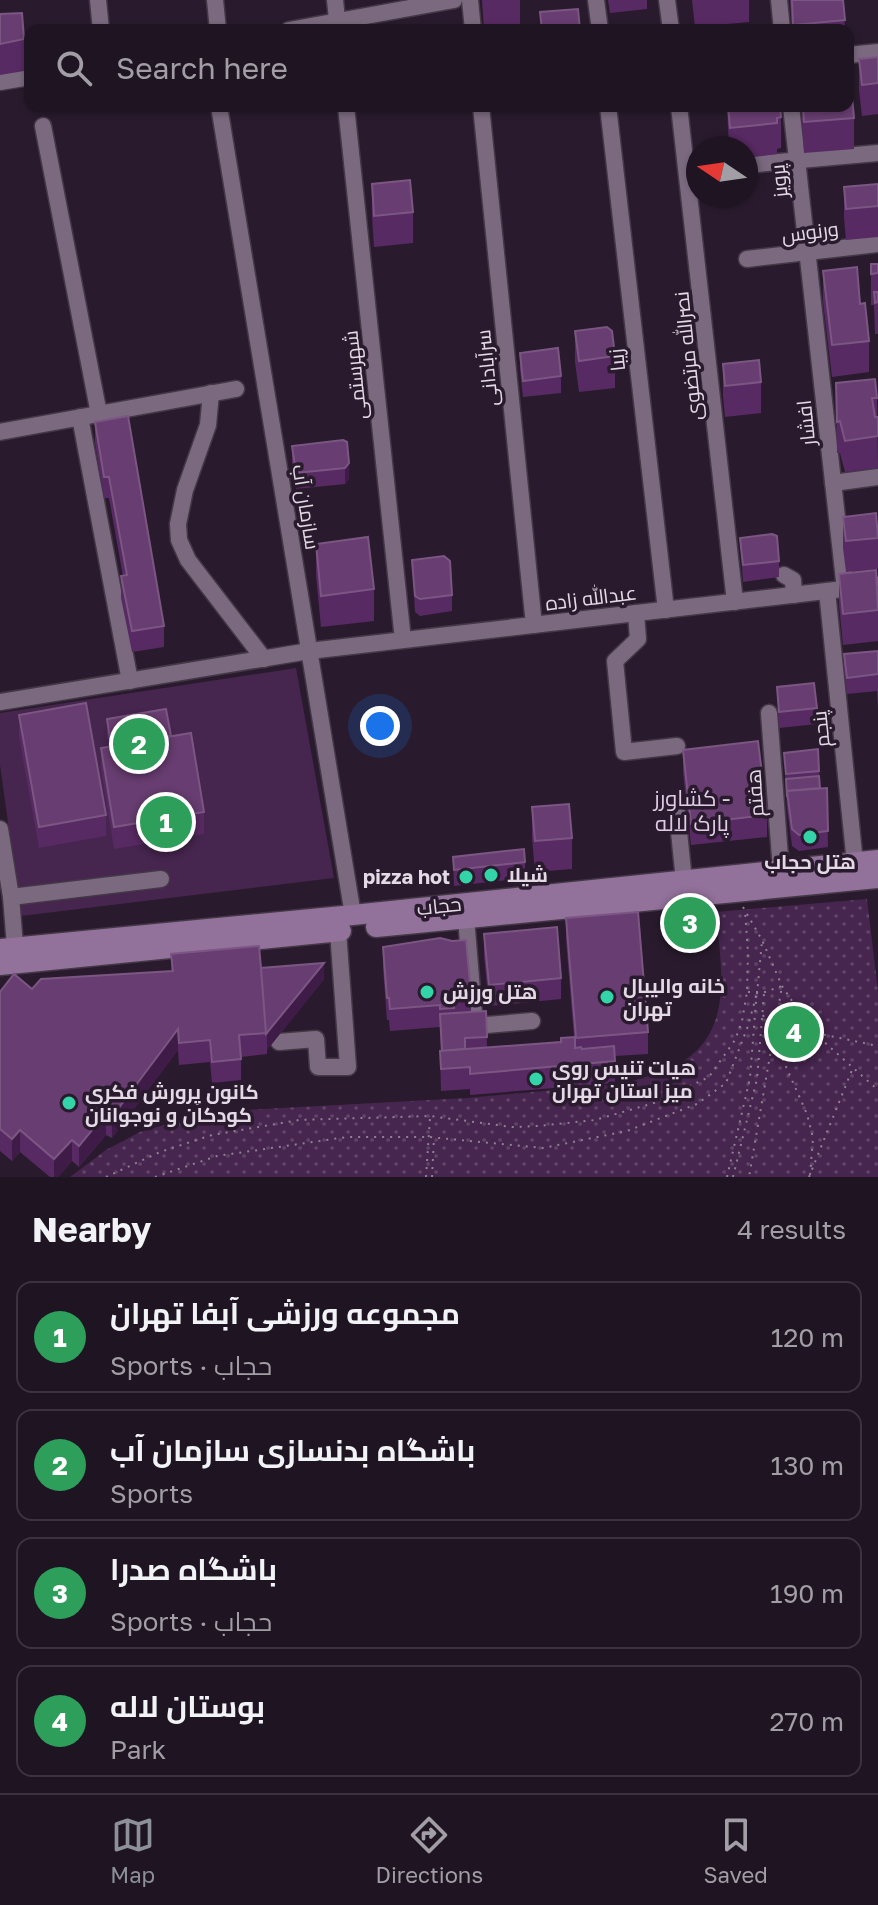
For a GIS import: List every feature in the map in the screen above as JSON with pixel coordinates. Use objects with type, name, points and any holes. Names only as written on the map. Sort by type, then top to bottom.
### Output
[{"type":"main road","name":"حجاب","points":[[349,925],[684,881],[742,892],[781,870],[878,860]]},
{"type":"main road","name":"حجاب","points":[[8,956],[349,925],[466,918],[878,878]]},
{"type":"street","points":[[98,0],[100,24]]},
{"type":"street","points":[[215,0],[217,24]]},
{"type":"street","points":[[335,0],[338,24]]},
{"type":"street","points":[[347,24],[454,0]]},
{"type":"street","points":[[470,0],[472,24]]},
{"type":"street","points":[[596,0],[599,24]]},
{"type":"street","points":[[667,0],[670,24]]},
{"type":"street","points":[[779,0],[781,24]]},
{"type":"street","points":[[854,54],[878,52]]},
{"type":"street","points":[[0,82],[24,78]]},
{"type":"street","name":"سازمان آب","points":[[220,112],[309,651],[349,925],[348,1067],[318,1067],[316,1039],[279,1042]]},
{"type":"street","name":"شهرستمی","points":[[347,112],[403,640]]},
{"type":"street","name":"سرآبادانی","points":[[482,112],[534,625]]},
{"type":"street","name":"زیبا","points":[[609,112],[666,610]]},
{"type":"street","name":"نصرالله مرتضوی","points":[[680,112],[686,140]]},
{"type":"street","name":"پرویز","points":[[792,112],[807,252]]},
{"type":"street","points":[[43,126],[99,414]]},
{"type":"street","points":[[758,164],[878,153]]},
{"type":"street","name":"نصرالله مرتضوی","points":[[696,208],[735,602]]},
{"type":"street","name":"ورنوس","points":[[747,259],[878,244]]},
{"type":"street","name":"افشار","points":[[807,252],[845,589]]},
{"type":"street","points":[[0,432],[236,389]]},
{"type":"street","points":[[211,393],[208,425],[185,490],[178,524],[179,540],[188,560],[264,659]]},
{"type":"street","points":[[80,417],[130,681]]},
{"type":"street","points":[[833,483],[878,477]]},
{"type":"street","points":[[784,575],[793,580],[794,595]]},
{"type":"street","name":"عبدالله زاده","points":[[0,702],[309,651],[878,585]]},
{"type":"street","name":"پنجم","points":[[827,591],[855,863]]},
{"type":"street","points":[[636,613],[638,639],[615,661],[624,752],[677,746]]},
{"type":"street","name":"هفتم","points":[[769,713],[781,870]]},
{"type":"street","points":[[677,812],[684,881]]},
{"type":"street","points":[[0,829],[11,897],[8,956]]},
{"type":"street","points":[[11,897],[161,879]]},
{"type":"street","points":[[466,918],[475,1026],[532,1021]]},
{"type":"path","points":[[742,892],[782,986],[813,1032],[878,1090]]},
{"type":"path","points":[[106,1177],[160,1152],[212,1135],[299,1120],[430,1116],[512,1127],[538,1126],[595,1120],[654,1103],[709,1077],[735,1040],[747,992],[748,953],[742,892]]},
{"type":"path","points":[[727,1177],[750,1078],[762,940]]},
{"type":"path","points":[[747,992],[765,992],[782,986]]},
{"type":"path","points":[[749,1177],[782,986]]},
{"type":"path","points":[[733,1177],[757,1079],[765,992]]},
{"type":"path","points":[[155,1177],[197,1162],[266,1147],[347,1137],[429,1137],[543,1148],[627,1131],[697,1104],[726,1083],[757,993]]},
{"type":"path","points":[[763,1014],[807,1114],[813,1138],[809,1176]]},
{"type":"path","points":[[813,1032],[878,1046]]},
{"type":"path","points":[[809,1176],[853,1069]]},
{"type":"path","points":[[426,1177],[430,1116]]},
{"type":"path","points":[[432,1177],[434,1138]]},
{"type":"shaded area","points":[[296,668],[334,878],[21,916],[0,765],[0,713]]},
{"type":"shaded area","points":[[867,899],[878,991],[878,1177],[70,1177],[106,1150],[140,1132],[208,1112],[467,1098],[622,1084],[655,1074],[685,1060],[701,1046],[712,1030],[721,992],[716,912]]},
{"type":"building","points":[[792,0],[843,0],[845,20],[793,24]]},
{"type":"building","points":[[578,9],[579,24],[541,24],[540,12]]},
{"type":"building","points":[[22,13],[24,39],[0,44],[0,14]]},
{"type":"building","points":[[878,57],[878,83],[862,85],[859,59]]},
{"type":"building","points":[[729,112],[781,112],[777,123],[730,128]]},
{"type":"building","points":[[803,112],[853,112],[854,118],[804,122]]},
{"type":"building","points":[[410,180],[413,212],[374,216],[372,184]]},
{"type":"building","points":[[878,184],[878,206],[846,209],[844,187]]},
{"type":"building","points":[[871,264],[878,264],[878,273],[871,274]]},
{"type":"building","points":[[857,267],[860,304],[865,303],[869,341],[832,345],[823,271]]},
{"type":"building","points":[[607,327],[612,331],[615,356],[579,361],[575,331]]},
{"type":"building","points":[[558,348],[561,376],[523,381],[520,353]]},
{"type":"building","points":[[759,360],[761,382],[725,386],[723,364]]},
{"type":"building","points":[[875,379],[877,398],[872,398],[875,417],[878,417],[878,436],[845,441],[840,421],[837,422],[836,383]]},
{"type":"building","points":[[128,416],[164,626],[132,631],[121,576],[127,575],[109,477],[104,477],[95,422]]},
{"type":"building","points":[[347,442],[349,463],[345,468],[296,473],[292,446]]},
{"type":"building","points":[[876,513],[878,538],[846,541],[843,517]]},
{"type":"building","points":[[777,536],[779,561],[743,565],[740,538]]},
{"type":"building","points":[[368,537],[374,589],[321,596],[316,544]]},
{"type":"building","points":[[444,556],[450,561],[452,595],[420,599],[415,596],[412,560]]},
{"type":"building","points":[[876,570],[878,610],[843,614],[839,574]]},
{"type":"building","points":[[878,651],[878,674],[847,678],[844,654]]},
{"type":"building","points":[[814,683],[817,708],[779,712],[777,687]]},
{"type":"building","points":[[86,703],[106,815],[39,827],[19,715]]},
{"type":"building","points":[[166,709],[171,736],[111,746],[107,719]]},
{"type":"building","points":[[191,733],[204,812],[114,827],[101,748]]},
{"type":"building","points":[[758,741],[767,815],[691,824],[683,750]]},
{"type":"building","points":[[818,749],[819,771],[786,774],[784,753]]},
{"type":"building","points":[[819,776],[820,788],[787,791],[787,797],[786,779]]},
{"type":"building","points":[[827,788],[828,831],[799,835],[792,829],[787,791]]},
{"type":"building","points":[[569,804],[572,838],[535,841],[532,807]]},
{"type":"building","points":[[524,849],[525,862],[454,870],[453,857]]},
{"type":"building","name":"خانه والیبال تهران","points":[[638,912],[648,1032],[576,1038],[566,918]]},
{"type":"building","points":[[557,927],[561,978],[489,985],[484,934]]},
{"type":"building","name":"هتل ورزش","points":[[440,938],[466,940],[471,993],[453,994],[454,1008],[440,1009],[440,1005],[390,1009],[383,947]]},
{"type":"building","points":[[259,946],[267,1033],[239,1035],[241,1059],[212,1062],[210,1040],[179,1043],[178,1029],[112,1117],[106,1113],[79,1146],[72,1140],[54,1159],[20,1130],[12,1139],[0,1129],[0,992],[14,974],[32,989],[41,979],[173,971],[171,954]]},
{"type":"building","points":[[324,963],[266,1034],[261,968]]},
{"type":"building","points":[[486,1011],[487,1037],[465,1038],[465,1049],[442,1051],[440,1014]]},
{"type":"building","points":[[575,1037],[575,1048],[614,1046],[615,1061],[470,1074],[470,1067],[441,1069],[440,1051],[561,1042],[561,1038]]},
{"type":"place","name":"باشگاه بدنسازی سازمان آب","points":[[139,744]]},
{"type":"place","name":"مجموعه ورزشی آبفا تهران","points":[[166,822]]},
{"type":"place","name":"هتل حجاب","points":[[810,837]]},
{"type":"place","name":"شیلا","points":[[491,875]]},
{"type":"place","name":"pizza hot","points":[[466,877]]},
{"type":"place","name":"باشگاه صدرا","points":[[690,923]]},
{"type":"place","name":"هتل ورزش","points":[[427,992]]},
{"type":"place","name":"خانه والیبال تهران","points":[[607,997]]},
{"type":"place","name":"بوستان لاله","points":[[794,1032]]},
{"type":"place","name":"هیات تنیس روی میز استان تهران","points":[[536,1079]]},
{"type":"place","name":"کانون پرورش فکری کودکان و نوجوانان","points":[[69,1103]]},
{"type":"district","name":"کشاورز - پارک لاله","points":[[692,810]]}]
